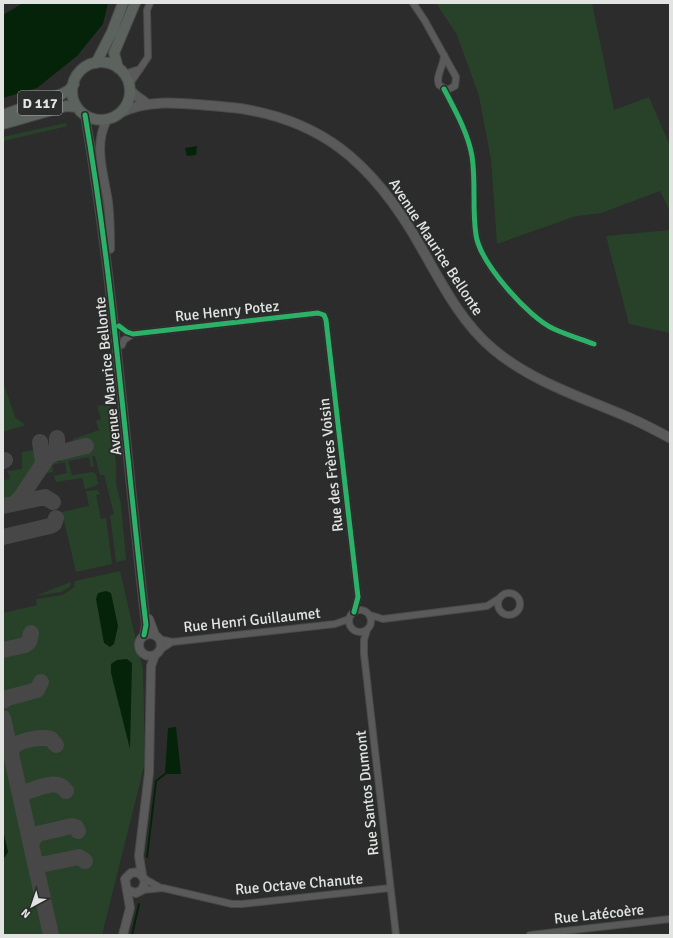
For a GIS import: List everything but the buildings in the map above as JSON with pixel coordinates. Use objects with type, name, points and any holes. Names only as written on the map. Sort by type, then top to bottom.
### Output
[{"type":"main road","points":[[96,63],[112,32],[123,3]]},
{"type":"main road","points":[[135,3],[114,53],[121,71],[134,96],[146,103]]},
{"type":"main road","points":[[121,71],[111,64],[96,63],[82,70],[74,84],[74,100],[77,107],[85,115],[100,120],[107,120],[122,112],[127,105],[130,88]]},
{"type":"main road","name":"D 117","points":[[3,115],[62,94],[69,90],[74,84]]},
{"type":"main road","name":"Avenue Maurice Bellonte","points":[[122,112],[146,103],[229,107],[276,116],[320,135],[342,149],[363,166],[392,199],[449,296],[471,327],[493,349],[514,364],[543,381],[632,419],[670,438]]},
{"type":"main road","name":"D 117","points":[[3,124],[66,106],[77,107]]},
{"type":"street","points":[[130,88],[134,76],[142,68],[148,57],[148,10],[150,3]]},
{"type":"street","points":[[413,3],[457,80],[452,88],[451,102]]},
{"type":"street","points":[[444,55],[444,63],[439,74],[438,83],[444,89],[451,102],[468,140],[472,155],[476,236],[489,266],[513,294],[540,320],[553,329],[594,344]]},
{"type":"street","points":[[121,71],[142,68]]},
{"type":"street","points":[[439,74],[447,70],[452,72]]},
{"type":"street","points":[[444,89],[452,88]]},
{"type":"street","name":"Avenue Maurice Bellonte","points":[[85,115],[100,203],[116,334],[146,624],[144,635]]},
{"type":"street","name":"Avenue Maurice Bellonte","points":[[107,120],[100,134],[99,145],[108,204],[112,269],[122,345],[150,625],[157,637]]},
{"type":"street","name":"Rue Henry Potez","points":[[133,334],[318,313],[324,315]]},
{"type":"street","name":"Rue des Frères Voisin","points":[[324,315],[326,320],[358,597],[354,612]]},
{"type":"street","points":[[119,326],[127,332],[133,334]]},
{"type":"street","points":[[122,345],[124,340],[133,334]]},
{"type":"street","points":[[382,619],[367,613],[354,612],[349,619],[353,630],[361,633],[382,619],[487,606],[503,594],[509,593],[515,595],[520,604],[518,610],[511,614],[505,614],[499,610],[487,606]]},
{"type":"street","name":"Rue des Frères Voisin","points":[[358,597],[367,613]]},
{"type":"street","points":[[498,599],[497,605],[499,610]]},
{"type":"street","points":[[367,613],[369,628]]},
{"type":"street","name":"Rue Henri Guillaumet","points":[[157,637],[172,642],[335,624],[349,619]]},
{"type":"street","name":"Rue Henri Guillaumet","points":[[335,624],[353,630]]},
{"type":"street","name":"Rue Santos Dumont","points":[[369,628],[364,648],[396,935]]},
{"type":"street","name":"Rue Santos Dumont","points":[[353,630],[364,648]]},
{"type":"street","points":[[130,908],[125,879],[131,873],[139,856],[149,773],[151,666],[161,644],[157,637],[144,635],[140,640],[139,647],[151,666]]},
{"type":"street","name":"Rue Henri Guillaumet","points":[[157,653],[172,642]]},
{"type":"street","points":[[145,655],[157,653]]},
{"type":"street","points":[[123,935],[130,908],[145,885],[139,856]]},
{"type":"street","points":[[131,873],[137,873],[144,877]]},
{"type":"street","name":"Rue Octave Chanute","points":[[144,877],[163,888],[232,904],[390,888]]},
{"type":"street","name":"Rue Octave Chanute","points":[[141,891],[163,888]]},
{"type":"street","points":[[127,890],[132,893],[141,891]]},
{"type":"street","name":"Rue Latécoère","points":[[530,935],[670,919]]},
{"type":"shaded area","points":[[23,3],[108,3],[103,24],[77,56],[37,88],[3,98],[3,15]]},
{"type":"shaded area","points":[[436,3],[592,3],[614,110],[649,97],[670,146],[670,212],[660,191],[601,213],[576,216],[497,244],[491,160],[479,96],[457,35]]},
{"type":"shaded area","points":[[65,123],[68,126],[3,141],[3,137]]},
{"type":"shaded area","points":[[197,146],[196,155],[187,156],[185,148]]},
{"type":"shaded area","points":[[670,230],[670,333],[629,324],[606,236]]},
{"type":"shaded area","points":[[3,382],[15,417],[25,425],[3,432]]},
{"type":"shaded area","points":[[110,404],[116,465],[116,483],[121,504],[126,560],[116,562],[110,515],[114,514],[104,475],[100,475],[95,456],[92,456],[94,467],[91,467],[89,457],[68,461],[72,475],[93,472],[96,474],[98,484],[95,486],[85,489],[82,478],[56,482],[54,476],[67,473],[65,462],[52,465],[53,472],[43,474],[26,496],[51,458],[57,462],[61,462],[60,457],[73,454],[74,457],[79,456],[77,451],[87,448],[86,444],[74,447],[73,439],[99,430],[96,421],[101,419],[97,406]]},
{"type":"shaded area","points":[[39,449],[41,455],[15,499],[3,501],[3,480],[10,479],[7,469],[9,471],[22,469],[22,452]]},
{"type":"shaded area","points":[[97,490],[101,494],[96,495],[101,519],[106,518],[112,564],[76,572],[62,512],[89,506],[86,491]]},
{"type":"shaded area","points":[[120,571],[143,670],[145,762],[102,935],[55,935],[3,698],[3,613],[37,605],[36,599],[63,595],[74,587],[75,581]]},
{"type":"shaded area","points":[[71,582],[70,587],[61,592],[35,596]]},
{"type":"shaded area","points":[[106,591],[111,593],[118,626],[114,644],[110,647],[104,643],[96,599],[98,593]]},
{"type":"shaded area","points":[[127,659],[132,663],[130,749],[111,673],[111,664],[117,660]]},
{"type":"shaded area","points":[[176,727],[181,774],[165,774],[168,728]]},
{"type":"shaded area","points":[[3,740],[46,935],[3,935]]},
{"type":"shaded area","points":[[3,830],[8,852],[3,858]]},
{"type":"waterway","points":[[147,857],[156,781],[165,774]]},
{"type":"waterway","points":[[132,935],[139,904]]},
{"type":"taxiway","points":[[51,454],[57,448],[57,438]]},
{"type":"taxiway","points":[[40,442],[43,462]]},
{"type":"taxiway","points":[[15,503],[21,497],[49,455],[86,446]]},
{"type":"taxiway","points":[[3,506],[45,497],[53,502]]},
{"type":"taxiway","points":[[3,537],[50,526],[54,524],[56,518]]},
{"type":"taxiway","points":[[3,650],[25,645],[29,642],[31,633]]},
{"type":"taxiway","points":[[3,701],[7,698],[37,690],[41,682]]},
{"type":"taxiway","points":[[3,718],[51,935]]},
{"type":"taxiway","points":[[11,754],[15,745],[33,739],[51,739],[56,745]]},
{"type":"taxiway","points":[[21,799],[24,793],[48,785],[58,785],[63,787],[66,791]]},
{"type":"taxiway","points":[[31,843],[37,834],[72,826],[76,827],[78,831]]},
{"type":"taxiway","points":[[37,869],[40,865],[79,857],[85,861]]},
{"type":"cycle path","points":[[444,89],[461,122],[470,147],[474,176],[474,215],[476,235],[479,247],[486,260],[507,288],[532,314],[554,329],[594,344]]},
{"type":"cycle path","points":[[85,115],[112,306],[146,625],[144,635]]},
{"type":"cycle path","points":[[119,326],[127,332],[133,334],[318,313],[324,315],[326,320],[358,597],[354,612]]}]
